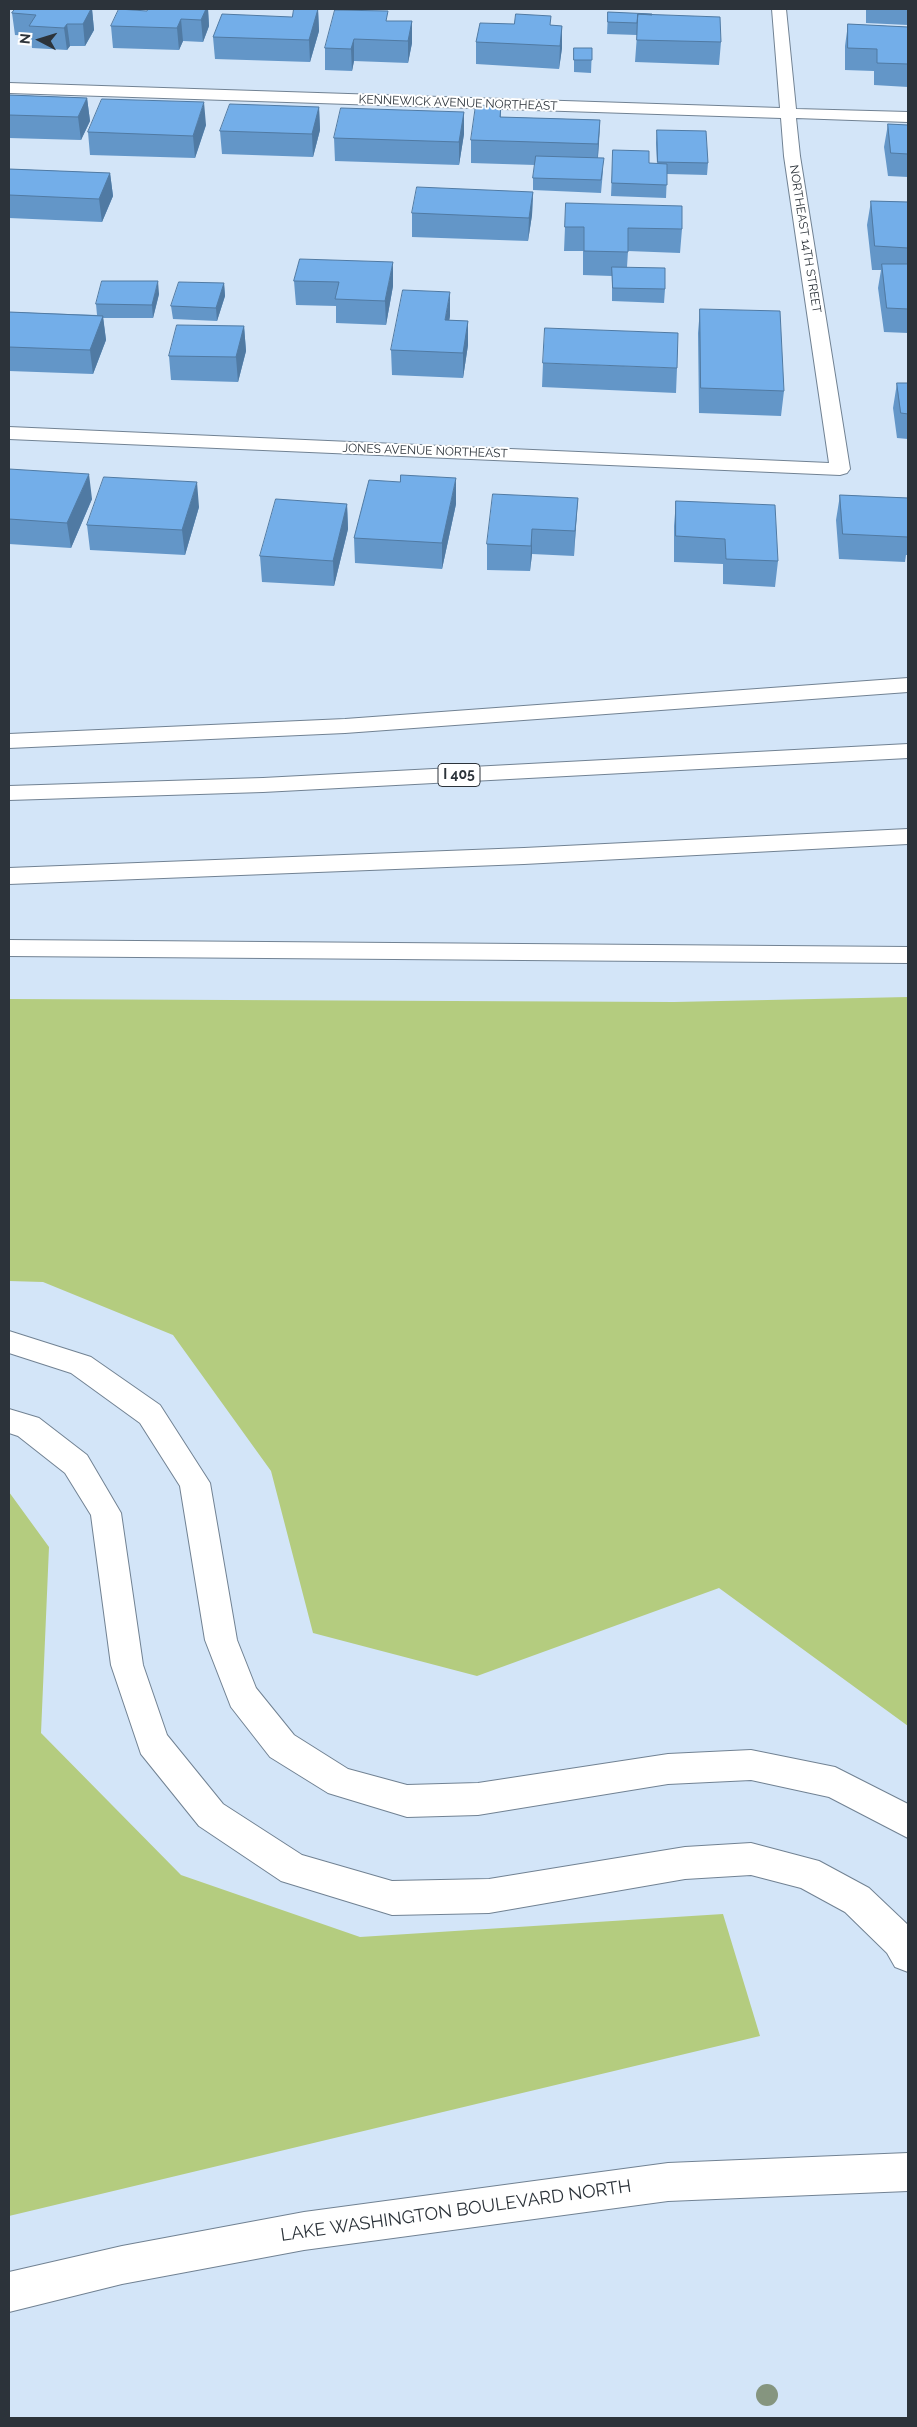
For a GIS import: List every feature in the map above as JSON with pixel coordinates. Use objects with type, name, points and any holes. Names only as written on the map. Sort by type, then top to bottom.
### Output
[{"type":"main road","name":"NORTHEAST 14TH STREET","points":[[779,9],[792,156],[840,468]]},
{"type":"main road","name":"KENNEWICK AVENUE NORTHEAST","points":[[9,88],[908,117]]},
{"type":"main road","name":"JONES AVENUE NORTHEAST","points":[[9,433],[840,468]]},
{"type":"main road","points":[[9,741],[345,726],[908,686]]},
{"type":"main road","name":"I 405","points":[[9,793],[263,785],[908,751]]},
{"type":"main road","points":[[9,876],[504,856],[908,836]]},
{"type":"main road","points":[[9,948],[908,955]]},
{"type":"main road","points":[[9,1342],[81,1365],[150,1414],[195,1483],[221,1640],[243,1697],[282,1746],[340,1782],[407,1801],[478,1799],[668,1769],[751,1765],[835,1783],[908,1822]]},
{"type":"main road","points":[[9,1421],[28,1427],[76,1464],[106,1513],[127,1665],[154,1743],[211,1815],[293,1869],[392,1898],[489,1896],[685,1864],[751,1860],[807,1873],[858,1900],[900,1941],[908,1955]]},
{"type":"main road","name":"LAKE WASHINGTON BOULEVARD NORTH","points":[[9,2292],[122,2266],[304,2231],[639,2186],[678,2181],[908,2172]]},
{"type":"green space","points":[[908,997],[908,1726],[719,1588],[477,1676],[313,1633],[271,1471],[173,1335],[43,1282],[9,1281],[9,999],[674,1002]]},
{"type":"green space","points":[[9,1492],[49,1547],[41,1733],[181,1875],[360,1937],[723,1914],[760,2036],[9,2216]]},
{"type":"building","points":[[15,9],[91,9],[83,24],[67,24],[64,28],[29,26],[36,15],[12,13]]},
{"type":"building","points":[[119,9],[147,11],[148,9],[206,9],[201,20],[181,19],[177,28],[111,26]]},
{"type":"building","points":[[294,9],[318,9],[309,40],[213,37],[222,14],[292,17]]},
{"type":"building","points":[[335,10],[388,11],[386,21],[412,21],[408,41],[354,39],[351,49],[325,48]]},
{"type":"building","points":[[608,12],[652,14],[652,15],[638,14],[637,23],[608,22]]},
{"type":"building","points":[[516,14],[551,16],[550,25],[562,26],[560,46],[476,42],[480,23],[514,24]]},
{"type":"building","points":[[638,14],[720,17],[721,42],[637,40]]},
{"type":"building","points":[[848,24],[908,27],[908,64],[877,63],[877,49],[848,48]]},
{"type":"building","points":[[574,48],[592,48],[592,60],[574,60]]},
{"type":"building","points":[[9,95],[87,98],[78,117],[9,115]]},
{"type":"building","points":[[102,99],[204,102],[193,136],[88,132]]},
{"type":"building","points":[[230,104],[319,107],[312,134],[220,131]]},
{"type":"building","points":[[476,105],[501,106],[500,117],[600,120],[598,144],[471,140]]},
{"type":"building","points":[[341,108],[464,112],[459,142],[334,138]]},
{"type":"building","points":[[888,124],[908,125],[908,154],[891,153]]},
{"type":"building","points":[[657,130],[706,131],[708,163],[658,162]]},
{"type":"building","points":[[613,150],[649,151],[649,163],[667,164],[667,185],[612,183]]},
{"type":"building","points":[[536,156],[604,158],[601,180],[533,178]]},
{"type":"building","points":[[9,169],[110,173],[99,199],[9,195]]},
{"type":"building","points":[[417,187],[533,192],[529,218],[412,213]]},
{"type":"building","points":[[871,201],[908,202],[908,248],[875,246]]},
{"type":"building","points":[[566,203],[682,206],[682,229],[628,228],[628,252],[584,251],[584,227],[565,227]]},
{"type":"building","points":[[300,259],[393,262],[385,301],[335,299],[339,282],[294,281]]},
{"type":"building","points":[[882,264],[908,264],[908,309],[887,308]]},
{"type":"building","points":[[612,267],[665,268],[665,289],[613,288]]},
{"type":"building","points":[[102,281],[158,281],[152,305],[96,304]]},
{"type":"building","points":[[179,282],[224,283],[216,308],[171,306]]},
{"type":"building","points":[[403,290],[450,292],[445,320],[468,321],[463,353],[391,350]]},
{"type":"building","points":[[700,309],[780,311],[784,391],[701,388]]},
{"type":"building","points":[[9,312],[103,316],[90,350],[9,347]]},
{"type":"building","points":[[177,325],[244,326],[236,357],[169,356]]},
{"type":"building","points":[[545,328],[678,333],[677,368],[543,363]]},
{"type":"building","points":[[897,383],[908,383],[908,414],[901,413]]},
{"type":"building","points":[[9,469],[89,474],[67,523],[9,519]]},
{"type":"building","points":[[401,475],[456,478],[442,543],[354,538],[369,480],[400,482]]},
{"type":"building","points":[[104,477],[197,482],[182,530],[87,525]]},
{"type":"building","points":[[493,494],[578,498],[575,531],[532,529],[531,546],[487,544]]},
{"type":"building","points":[[840,495],[908,498],[908,537],[843,534]]},
{"type":"building","points":[[276,499],[347,504],[333,561],[260,556]]},
{"type":"building","points":[[676,501],[775,505],[778,561],[726,559],[725,539],[676,536]]}]
